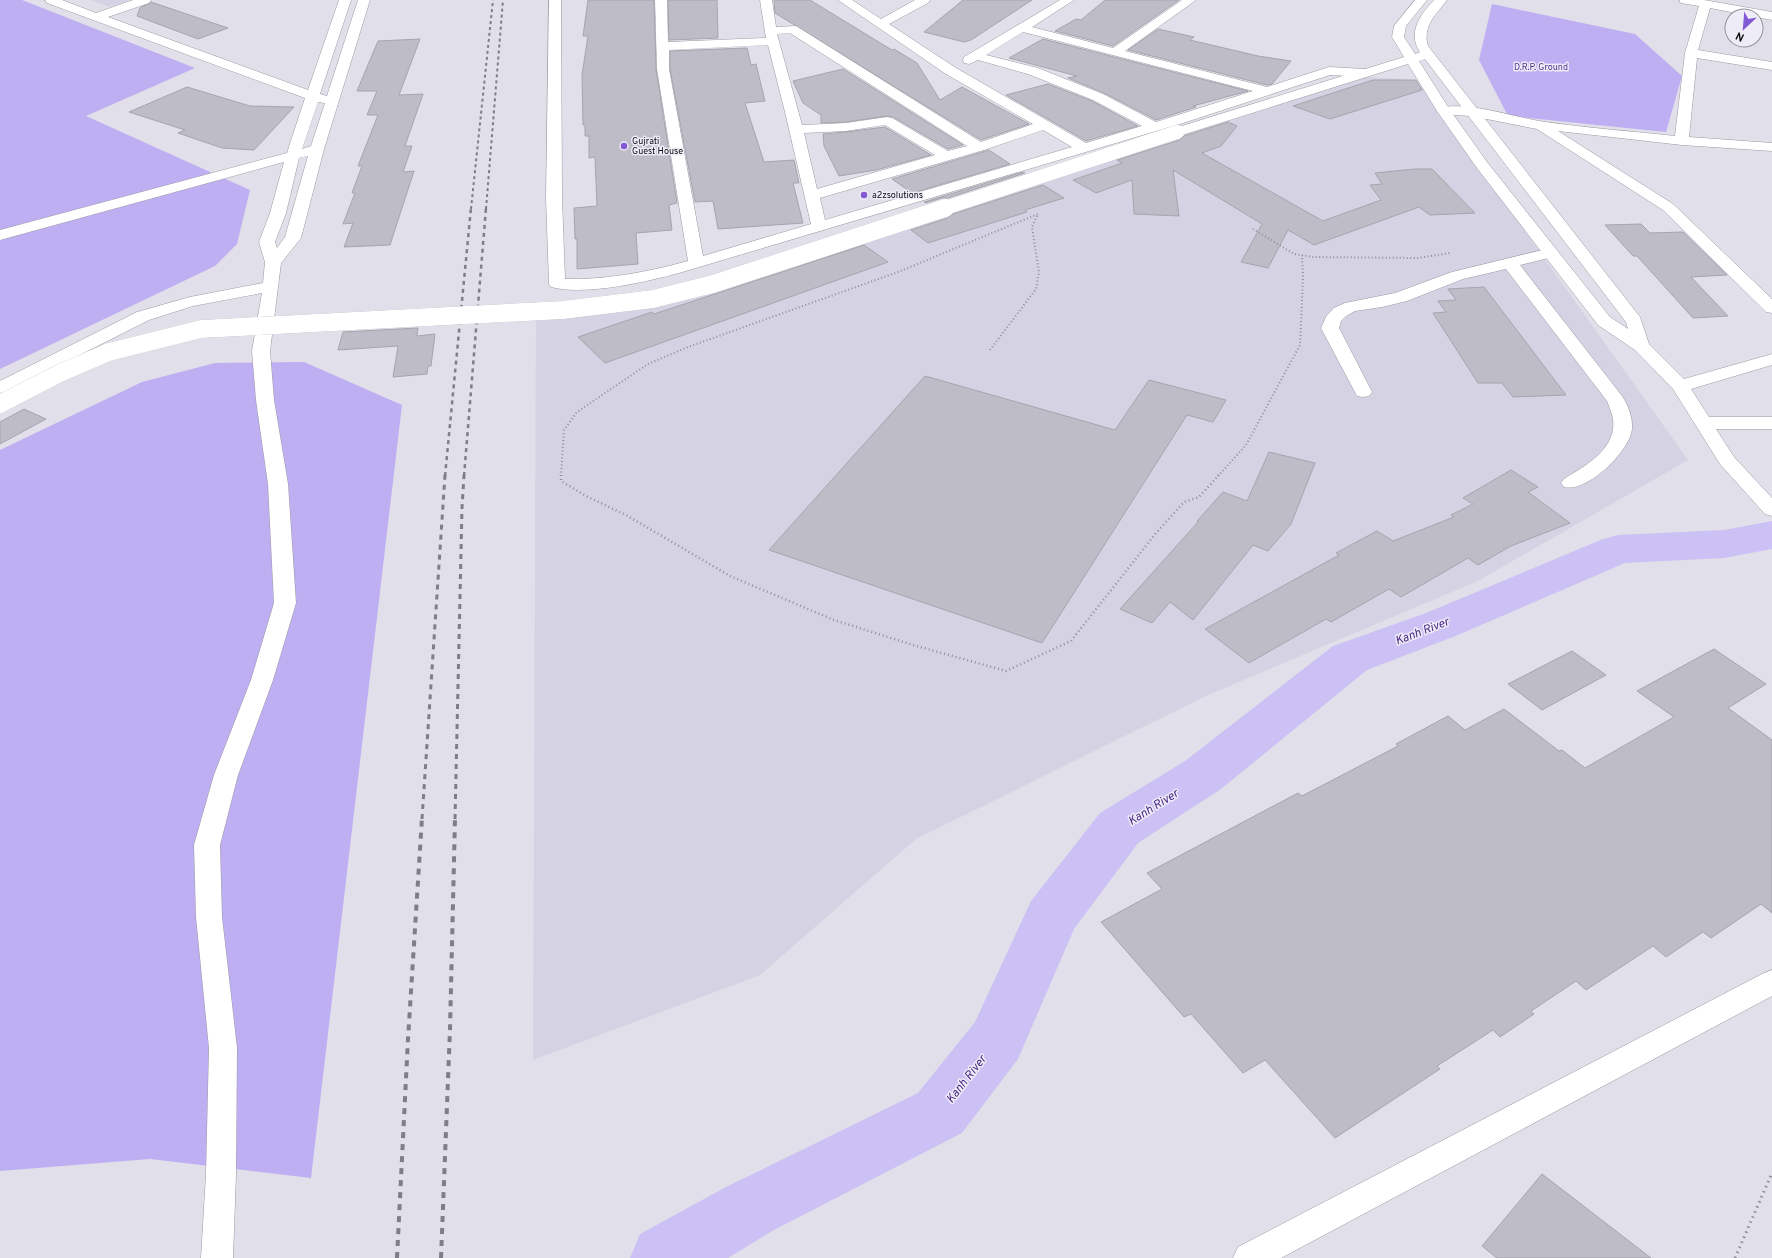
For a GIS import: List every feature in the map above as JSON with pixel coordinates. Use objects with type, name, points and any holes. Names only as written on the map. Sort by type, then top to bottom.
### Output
[{"type":"street","points":[[52,0],[314,97],[333,101]]},
{"type":"street","points":[[98,16],[145,0]]},
{"type":"street","points":[[217,1258],[221,1174],[223,1048],[209,917],[207,845],[226,775],[262,680],[285,603],[278,484],[265,400],[261,351],[272,286],[273,262],[267,242],[278,213],[293,155],[346,0]]},
{"type":"street","points":[[273,262],[293,238],[317,149],[364,0]]},
{"type":"street","points":[[554,0],[554,198],[557,284],[581,285],[624,281],[696,263],[1154,127],[1329,71],[1365,73]]},
{"type":"street","points":[[661,0],[663,70],[696,263]]},
{"type":"street","points":[[766,0],[771,36],[796,130],[819,227]]},
{"type":"street","points":[[844,0],[951,71],[1084,148]]},
{"type":"street","points":[[880,24],[924,0]]},
{"type":"street","points":[[951,71],[1068,0]]},
{"type":"street","points":[[1115,52],[1190,0]]},
{"type":"street","points":[[1421,0],[1400,26],[1398,37],[1444,111],[1482,165],[1604,321],[1640,346],[1680,386],[1726,460],[1772,510]]},
{"type":"street","points":[[1441,0],[1434,7],[1420,30],[1422,44],[1471,112],[1634,321],[1640,346]]},
{"type":"street","points":[[1685,0],[1772,16]]},
{"type":"street","points":[[1682,141],[1691,53],[1705,4]]},
{"type":"street","points":[[1022,28],[1267,91]]},
{"type":"street","points":[[663,46],[771,36],[792,29],[979,147]]},
{"type":"street","points":[[1691,53],[1772,66]]},
{"type":"street","points":[[0,404],[60,373],[109,352],[202,329],[563,310],[653,299],[713,284],[1177,132],[1428,54]]},
{"type":"street","points":[[976,56],[1033,71],[1098,97],[1154,127]]},
{"type":"street","points":[[1444,111],[1471,112],[1539,125],[1682,141],[1772,147]]},
{"type":"street","points":[[796,130],[846,127],[887,121],[946,156]]},
{"type":"street","points":[[812,195],[979,147],[1045,125]]},
{"type":"street","points":[[1539,125],[1668,208],[1769,301]]},
{"type":"street","points":[[0,235],[317,149]]},
{"type":"street","points":[[1363,392],[1330,328],[1333,319],[1340,312],[1351,307],[1401,297],[1458,275],[1551,253]]},
{"type":"street","points":[[1510,263],[1616,400],[1622,420],[1620,440],[1608,456],[1590,471],[1571,483]]},
{"type":"street","points":[[0,388],[143,316],[190,302],[272,286]]},
{"type":"street","points":[[1680,386],[1772,359]]},
{"type":"street","points":[[1703,423],[1772,423]]},
{"type":"street","points":[[1249,1258],[1772,982]]},
{"type":"path","points":[[990,350],[1036,289],[1039,272],[1032,227],[1038,214],[898,272],[688,347],[648,364],[577,412],[564,430],[561,481],[586,496],[626,515],[730,576],[834,620],[913,645],[1006,671],[1071,641],[1156,533],[1184,502],[1199,497],[1246,445],[1300,345],[1303,277],[1302,255]]},
{"type":"path","points":[[1253,229],[1294,254],[1313,257],[1418,258],[1450,254]]},
{"type":"path","points":[[1735,1258],[1772,1173]]},
{"type":"shaded area","points":[[91,0],[129,0],[109,7]]},
{"type":"shaded area","points":[[1366,77],[1400,79],[1422,87],[1688,460],[1478,581],[1208,695],[916,839],[760,975],[533,1060],[536,314],[688,297]]},
{"type":"green space","points":[[0,0],[22,0],[195,68],[86,116],[250,190],[237,244],[215,266],[0,369]]},
{"type":"green space","name":"D.R.P. Ground","points":[[1492,4],[1635,34],[1682,76],[1666,132],[1508,116],[1479,60]]},
{"type":"green space","points":[[304,362],[402,405],[311,1178],[150,1159],[0,1171],[0,450],[142,382],[215,363]]},
{"type":"building","points":[[588,0],[654,0],[656,69],[677,203],[669,205],[672,230],[636,233],[638,264],[577,269],[577,239],[575,239],[574,208],[597,206],[595,157],[589,158],[589,136],[585,136],[585,125],[583,125],[582,75],[588,36],[583,36]]},
{"type":"building","points":[[668,0],[717,0],[718,38],[669,40]]},
{"type":"building","points":[[774,0],[810,0],[892,50],[894,49],[917,63],[940,100],[962,87],[1029,124],[981,140],[775,13]]},
{"type":"building","points":[[963,0],[1032,0],[971,40],[964,42],[924,32]]},
{"type":"building","points":[[1105,0],[1179,0],[1113,46],[1055,31],[1076,19],[1081,20]]},
{"type":"building","points":[[151,2],[228,28],[198,39],[137,16],[140,8]]},
{"type":"building","points":[[1158,29],[1194,37],[1190,40],[1258,56],[1291,61],[1272,84],[1267,85],[1128,50]]},
{"type":"building","points":[[420,39],[399,95],[423,94],[405,146],[412,146],[403,172],[414,171],[390,245],[344,247],[353,223],[343,224],[355,193],[352,193],[362,166],[358,166],[378,115],[367,115],[377,91],[357,91],[378,41]]},
{"type":"building","points":[[1043,39],[1248,91],[1193,106],[1196,107],[1156,120],[1104,93],[1068,78],[1077,76],[1009,58]]},
{"type":"building","points":[[747,48],[751,65],[756,64],[765,101],[745,103],[764,162],[794,160],[799,183],[793,183],[803,223],[718,229],[713,201],[695,202],[670,69],[670,51]]},
{"type":"building","points":[[843,69],[963,145],[948,149],[893,117],[887,116],[846,122],[821,123],[821,115],[803,103],[793,81]]},
{"type":"building","points":[[1373,80],[1416,80],[1422,90],[1330,119],[1293,106]]},
{"type":"building","points":[[1048,84],[1092,101],[1138,126],[1086,141],[1006,95]]},
{"type":"building","points":[[187,87],[250,106],[294,107],[254,150],[222,148],[178,133],[185,130],[129,112]]},
{"type":"building","points":[[1228,122],[1237,126],[1221,146],[1202,153],[1323,221],[1381,200],[1370,185],[1382,184],[1375,173],[1415,169],[1432,169],[1475,213],[1430,215],[1419,207],[1314,245],[1288,230],[1268,268],[1241,262],[1262,224],[1173,170],[1179,216],[1134,214],[1132,180],[1096,193],[1073,180],[1122,163],[1117,160],[1180,140],[1184,136]]},
{"type":"building","points":[[885,127],[931,155],[876,170],[839,176],[824,146],[823,134]]},
{"type":"building","points":[[989,150],[1010,164],[912,193],[892,179]]},
{"type":"building","points":[[1023,172],[1025,173],[948,198],[942,198],[926,203],[924,202]]},
{"type":"building","points":[[1043,185],[1064,198],[1025,210],[1027,212],[928,243],[911,230],[948,218],[953,214]]},
{"type":"building","points":[[1641,224],[1650,233],[1683,232],[1727,275],[1691,277],[1728,316],[1693,318],[1637,256],[1633,256],[1605,225]]},
{"type":"building","points":[[864,245],[888,262],[605,363],[578,337],[652,312],[654,314]]},
{"type":"building","points":[[1484,287],[1566,395],[1513,397],[1502,383],[1478,383],[1433,313],[1446,312],[1438,301],[1456,300],[1448,289]]},
{"type":"building","points":[[418,328],[417,336],[435,334],[431,366],[428,366],[427,374],[393,377],[398,346],[338,350],[343,332]]},
{"type":"building","points":[[925,376],[1115,430],[1149,380],[1226,400],[1213,422],[1187,415],[1042,643],[769,550]]},
{"type":"building","points":[[24,409],[46,419],[0,444],[0,422]]},
{"type":"building","points":[[1269,452],[1315,463],[1291,524],[1268,551],[1253,545],[1193,620],[1170,602],[1152,623],[1120,609],[1223,492],[1247,501]]},
{"type":"building","points":[[1511,470],[1538,487],[1528,492],[1570,523],[1511,546],[1478,565],[1468,558],[1401,597],[1389,589],[1331,622],[1326,619],[1249,663],[1205,629],[1339,555],[1336,553],[1377,531],[1393,541],[1454,517],[1451,515],[1473,504],[1463,498]]},
{"type":"building","points":[[1714,649],[1766,684],[1728,708],[1772,740],[1772,913],[1761,904],[1711,938],[1703,932],[1666,957],[1653,946],[1586,990],[1576,981],[1531,1011],[1534,1014],[1500,1037],[1493,1030],[1437,1066],[1440,1069],[1335,1138],[1265,1060],[1243,1073],[1191,1014],[1184,1017],[1101,922],[1162,889],[1147,873],[1298,793],[1302,796],[1398,746],[1396,744],[1448,716],[1465,730],[1504,709],[1559,751],[1562,750],[1585,768],[1674,717],[1637,691]]},
{"type":"building","points":[[1572,651],[1606,675],[1542,710],[1508,684]]},
{"type":"building","points":[[1542,1174],[1651,1258],[1497,1258],[1482,1246]]},
{"type":"waterway","name":"Kanh River","points":[[664,1258],[749,1209],[940,1113],[997,1040],[1051,917],[1119,828],[1203,775],[1350,658],[1442,624],[1618,549],[1724,544],[1772,535]]},
{"type":"railway","points":[[471,209],[493,0]]},
{"type":"railway","points":[[486,209],[503,0]]},
{"type":"railway","points":[[445,476],[471,208]]},
{"type":"railway","points":[[464,476],[486,208]]},
{"type":"railway","points":[[422,819],[445,475]]},
{"type":"railway","points":[[455,819],[464,475]]},
{"type":"railway","points":[[397,1258],[408,1039],[422,818]]},
{"type":"railway","points":[[441,1258],[450,1029],[455,818]]},
{"type":"place","name":"Gujrati Guest House","points":[[624,146]]},
{"type":"place","name":"a2zsolutions","points":[[864,195]]}]
